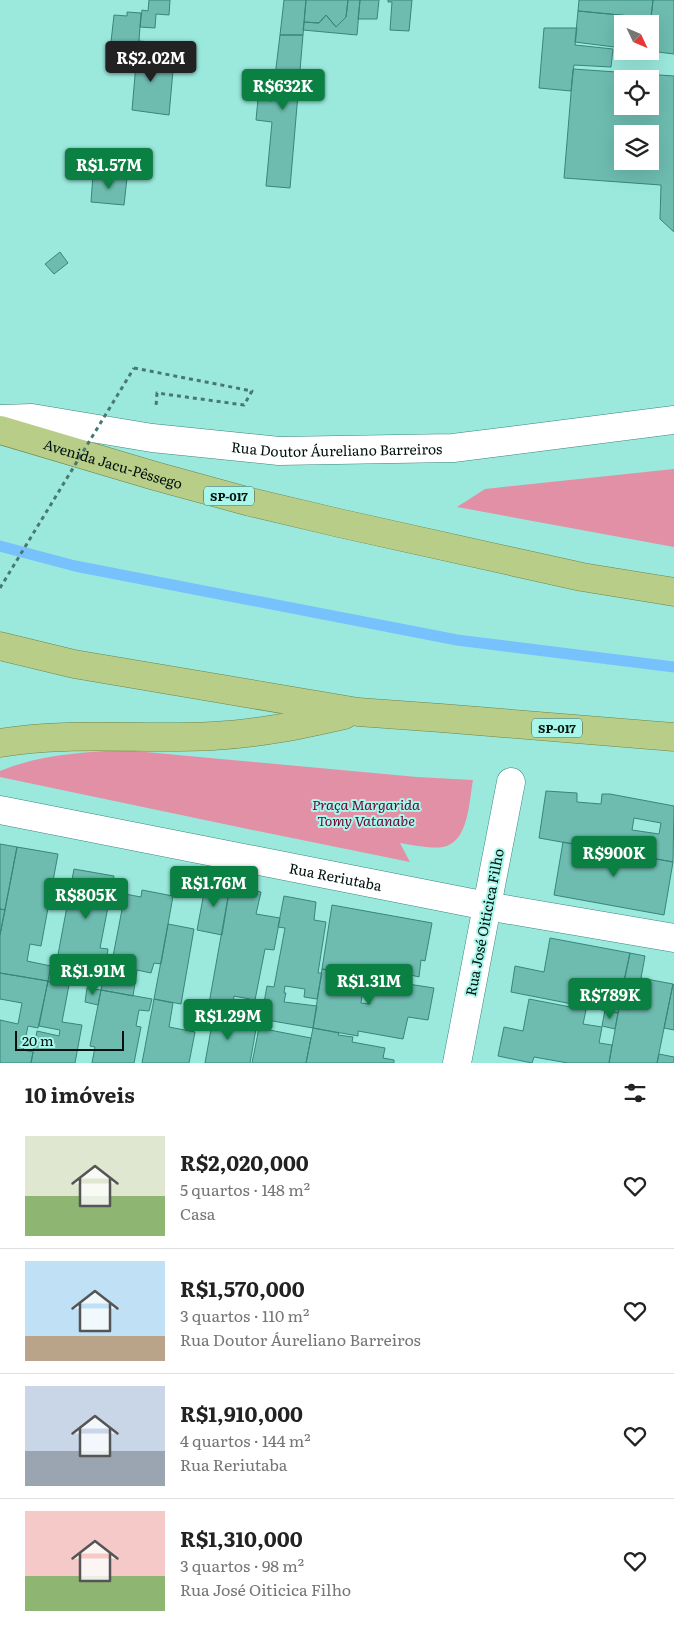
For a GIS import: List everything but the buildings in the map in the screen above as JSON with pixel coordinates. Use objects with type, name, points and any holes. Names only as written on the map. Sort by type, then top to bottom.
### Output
[{"type":"highway","name":"Avenida Jacu-Pêssego","points":[[0,430],[250,502],[460,551],[582,577],[674,592]]},
{"type":"highway","name":"SP-017","points":[[0,646],[74,664],[358,712],[674,737]]},
{"type":"highway","points":[[0,743],[78,736],[212,736],[273,730],[358,712]]},
{"type":"street","name":"Rua Doutor Áureliano Barreiros","points":[[0,419],[32,418],[152,438],[279,451],[453,448],[674,420]]},
{"type":"street","name":"Rua José Oiticica Filho","points":[[457,1063],[511,782]]},
{"type":"street","name":"Rua Reriutaba","points":[[0,810],[487,906],[674,938]]},
{"type":"path","points":[[0,588],[134,368],[252,391],[244,405],[157,393]]},
{"type":"green space","points":[[674,469],[674,547],[457,507],[485,489]]},
{"type":"green space","name":"Praça Margarida Tomy Vatanabe","points":[[124,750],[417,777],[473,780],[469,809],[463,829],[458,837],[452,844],[443,847],[400,843],[410,862],[0,777],[0,771],[30,761],[77,753]]},
{"type":"waterway","points":[[0,546],[75,566],[457,640],[674,667]]}]
